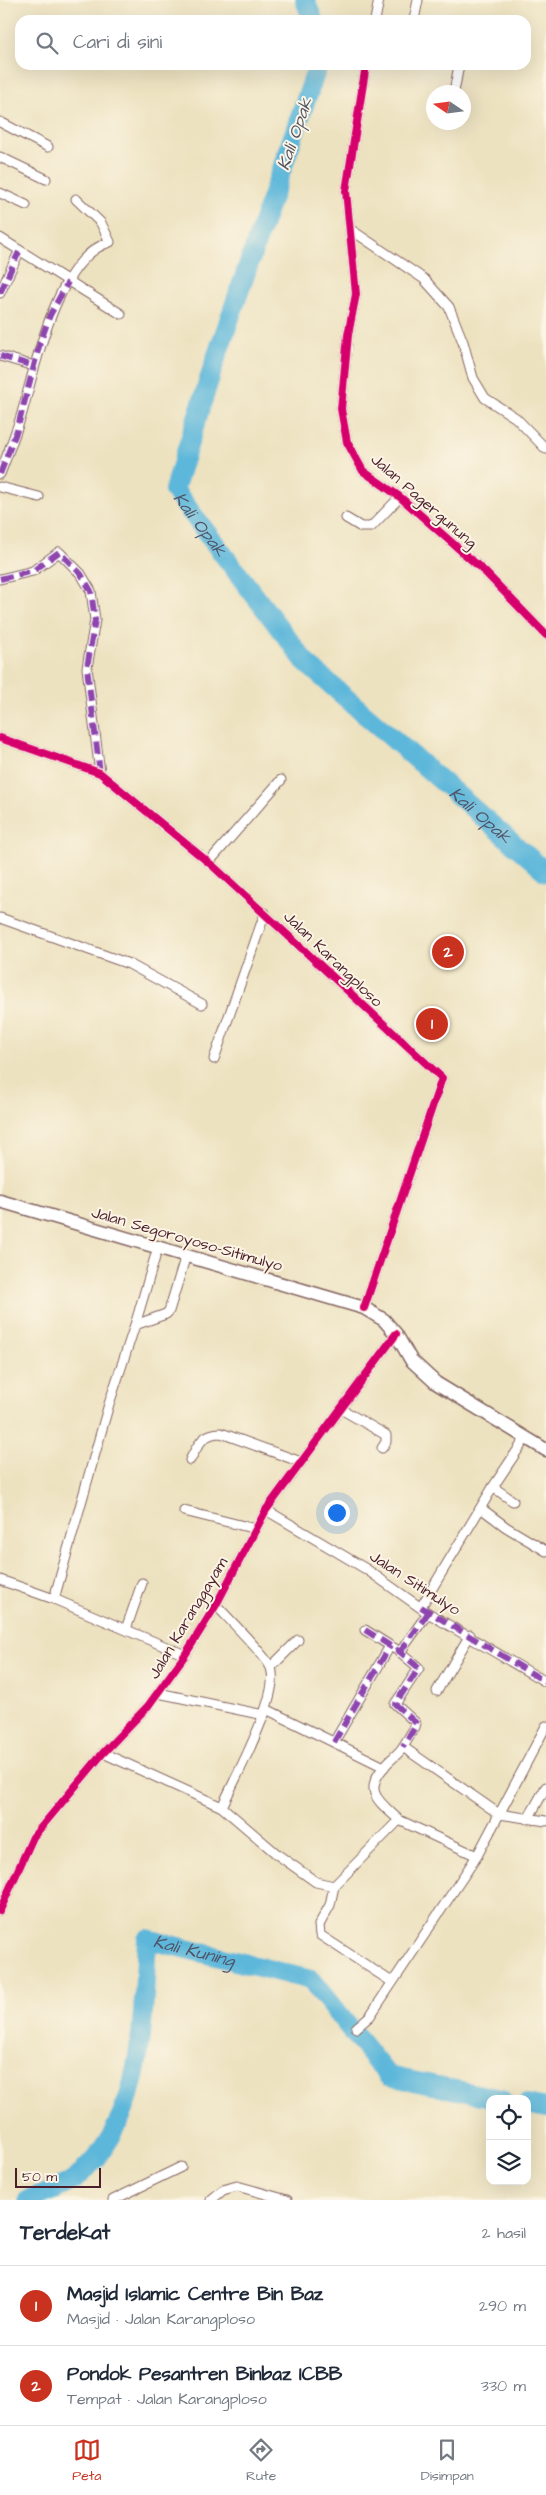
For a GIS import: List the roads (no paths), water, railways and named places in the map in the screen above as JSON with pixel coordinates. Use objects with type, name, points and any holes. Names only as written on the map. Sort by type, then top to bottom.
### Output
[{"type":"main road","name":"Jalan Segoroyoso-Sitimulyo","points":[[0,1201],[364,1308],[380,1317],[396,1334],[411,1360],[429,1377],[525,1439],[546,1450]]},
{"type":"street","points":[[376,15],[379,0]]},
{"type":"street","points":[[415,15],[418,0]]},
{"type":"street","name":"Jalan Pagergunung","points":[[365,70],[346,191],[356,294],[348,335],[341,409],[347,442],[363,471],[400,497],[484,571],[546,635]]},
{"type":"street","points":[[455,85],[458,70]]},
{"type":"street","points":[[0,122],[48,147]]},
{"type":"street","points":[[0,157],[46,179]]},
{"type":"street","points":[[0,193],[26,205]]},
{"type":"street","points":[[0,474],[17,430],[40,343],[50,315],[68,282],[94,250],[110,242],[102,224],[76,199]]},
{"type":"street","points":[[350,229],[424,279],[449,307],[464,342],[473,378],[485,398],[516,418],[546,449]]},
{"type":"street","points":[[0,238],[19,252],[121,314]]},
{"type":"street","points":[[0,293],[19,252]]},
{"type":"street","points":[[0,356],[34,366]]},
{"type":"street","points":[[0,487],[39,497]]},
{"type":"street","points":[[346,518],[361,527],[370,527],[400,497]]},
{"type":"street","points":[[0,579],[33,571],[60,552],[81,574],[91,591],[95,620],[87,668],[100,773]]},
{"type":"street","name":"Jalan Karangploso","points":[[0,738],[100,773],[208,862],[265,913],[386,1029],[442,1078],[364,1308]]},
{"type":"street","points":[[208,862],[281,780]]},
{"type":"street","points":[[214,1059],[265,913]]},
{"type":"street","points":[[0,918],[129,964],[202,1004]]},
{"type":"street","points":[[54,1599],[109,1404],[158,1247]]},
{"type":"street","points":[[135,1325],[166,1314],[169,1310],[186,1255]]},
{"type":"street","name":"Jalan Karanggayam","points":[[0,1910],[32,1837],[103,1753],[148,1706],[185,1655],[216,1605],[266,1510],[396,1334]]},
{"type":"street","points":[[341,1408],[386,1435],[386,1442],[382,1448]]},
{"type":"street","points":[[190,1460],[200,1440],[212,1433],[221,1434],[301,1462]]},
{"type":"street","points":[[400,1652],[493,1487],[525,1439]]},
{"type":"street","points":[[493,1487],[513,1501]]},
{"type":"street","points":[[482,1509],[506,1527],[546,1551]]},
{"type":"street","name":"Jalan Sitimulyo","points":[[266,1510],[366,1569],[424,1610],[470,1635],[546,1682]]},
{"type":"street","points":[[184,1511],[256,1529]]},
{"type":"street","points":[[0,1580],[54,1599],[185,1655]]},
{"type":"street","points":[[126,1629],[142,1583]]},
{"type":"street","points":[[216,1605],[271,1667],[273,1682],[265,1712],[222,1807]]},
{"type":"street","points":[[365,1630],[400,1652],[419,1668],[395,1704],[416,1722],[415,1728],[399,1754],[384,1767],[375,1782],[375,1797],[399,1820],[477,1856]]},
{"type":"street","points":[[437,1691],[470,1635]]},
{"type":"street","points":[[271,1667],[298,1640]]},
{"type":"street","points":[[334,1742],[390,1646]]},
{"type":"street","points":[[158,1692],[265,1712],[334,1742],[384,1767]]},
{"type":"street","points":[[356,2028],[370,2016],[477,1856],[507,1815],[546,1726]]},
{"type":"street","points":[[403,1747],[507,1815],[546,1821]]},
{"type":"street","points":[[103,1753],[222,1807],[278,1855],[316,1882],[334,1886]]},
{"type":"street","points":[[528,1818],[546,1787]]},
{"type":"street","points":[[392,1982],[320,1935],[320,1925],[330,1905],[334,1886],[399,1820]]},
{"type":"street","points":[[113,2200],[180,2167]]},
{"type":"street","points":[[211,2200],[223,2190],[237,2186],[287,2200]]},
{"type":"waterway","name":"Kali Opak","points":[[305,0],[311,15]]},
{"type":"waterway","name":"Kali Opak","points":[[316,70],[217,355],[174,490],[307,664],[546,872]]},
{"type":"waterway","name":"Kali Kuning","points":[[28,2200],[60,2187],[77,2177],[100,2154],[116,2127],[128,2098],[136,2067],[144,2003],[147,1939],[311,1980],[388,2076],[486,2096]]},
{"type":"waterway","name":"Kali Kuning","points":[[531,2105],[546,2108]]},
{"type":"place","name":"Pondok Pesantren Binbaz ICBB","points":[[448,952]]},
{"type":"place","name":"Masjid Islamic Centre Bin Baz","points":[[432,1024]]}]
